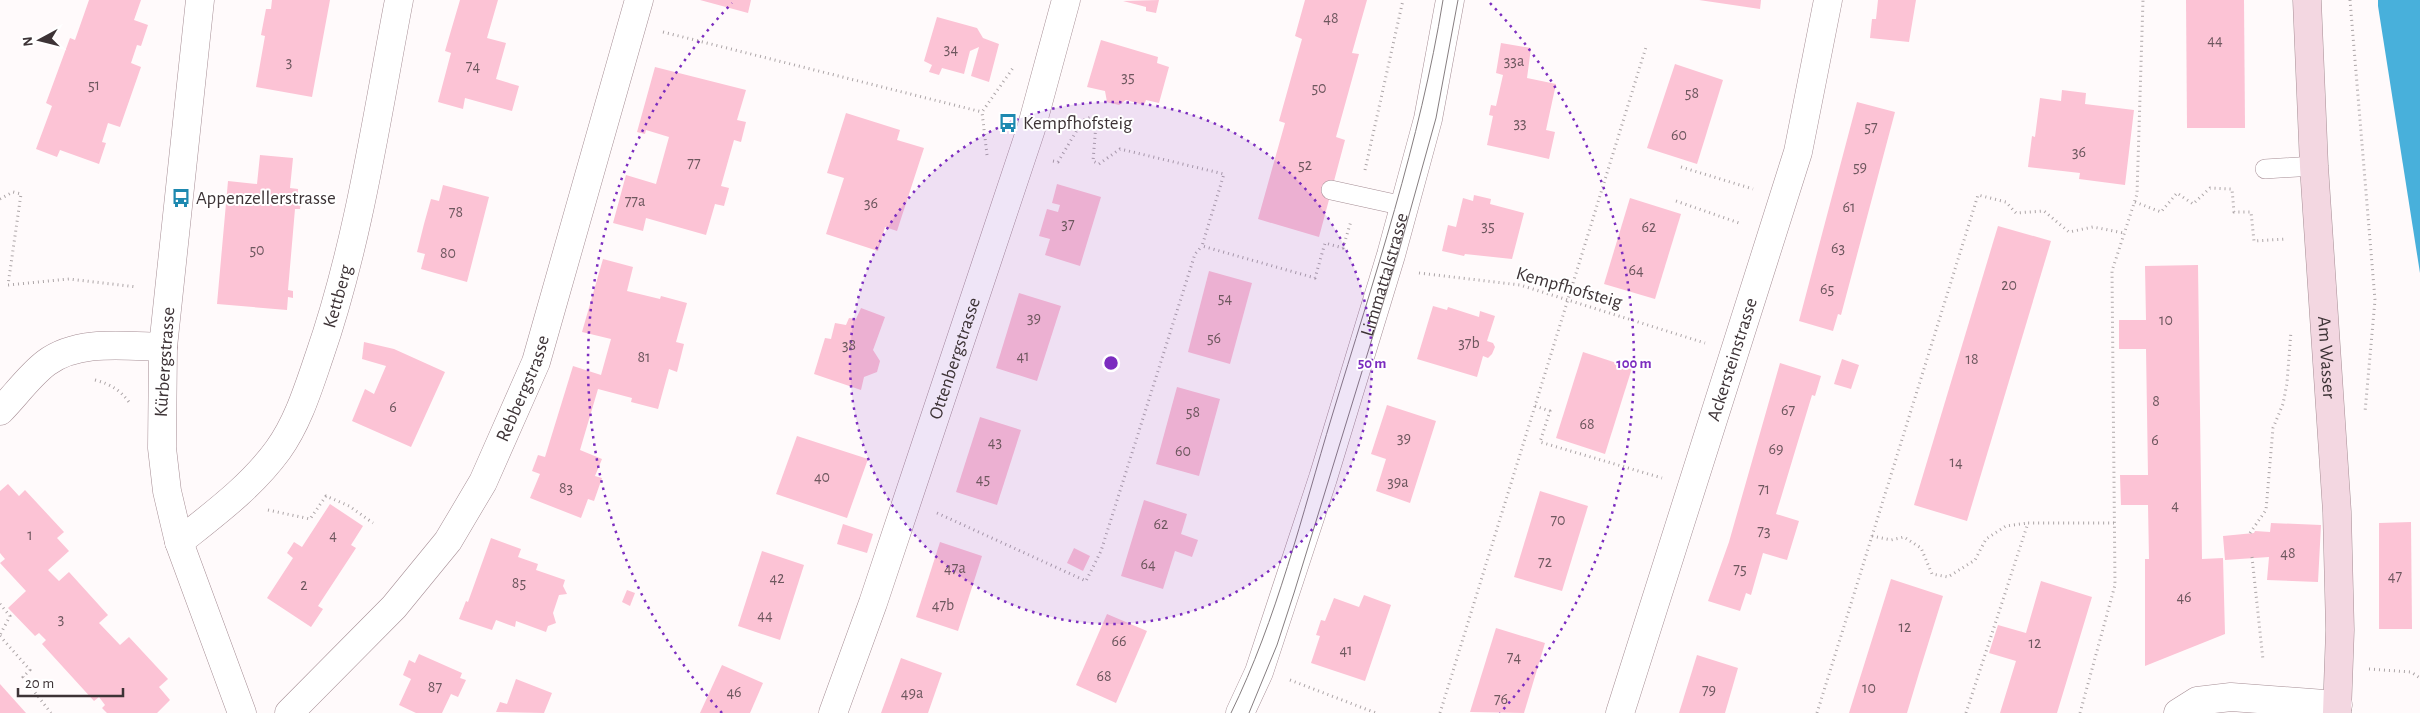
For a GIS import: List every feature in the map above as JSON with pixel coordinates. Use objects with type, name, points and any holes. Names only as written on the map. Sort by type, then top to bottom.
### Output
[{"type":"street","name":"Kürbergstrasse","points":[[200,0],[163,347],[162,448],[167,491],[178,542],[242,713]]},
{"type":"street","name":"Kettberg","points":[[178,542],[233,500],[278,450],[300,411],[326,337],[350,257],[399,0]]},
{"type":"street","name":"Rebbergstrasse","points":[[289,713],[394,608],[448,541],[483,482],[536,362],[639,0]]},
{"type":"street","name":"Ottenbergstrasse","points":[[833,713],[874,603],[1031,129],[1066,0]]},
{"type":"street","name":"Limmattalstrasse","points":[[1240,713],[1259,672],[1322,478],[1404,206],[1428,119],[1450,0]]},
{"type":"street","name":"Ackersteinstrasse","points":[[1620,713],[1798,152],[1828,0]]},
{"type":"street","name":"Am Wasser","points":[[2307,0],[2314,166],[2337,512],[2338,709]]},
{"type":"street","points":[[0,411],[46,364],[71,350],[108,346],[163,347]]},
{"type":"street","points":[[2178,713],[2197,701],[2231,697],[2338,709]]},
{"type":"lane","points":[[2265,169],[2314,166]]},
{"type":"lane","points":[[1331,190],[1404,206]]},
{"type":"path","points":[[1202,246],[1316,278],[1325,243],[1343,248],[1358,195],[1403,0]]},
{"type":"path","points":[[2080,713],[2115,585],[2112,271],[2137,194],[2143,0]]},
{"type":"path","points":[[2350,0],[2375,300],[2364,416]]},
{"type":"path","points":[[658,31],[982,112]]},
{"type":"path","points":[[1440,713],[1646,47]]},
{"type":"path","points":[[987,148],[982,112],[1017,62]]},
{"type":"path","points":[[932,510],[1086,580],[1101,551],[1195,254],[1202,246],[1224,174],[1120,149],[1100,164],[1093,160],[1096,124],[1091,117],[1083,120],[1058,162],[1046,158]]},
{"type":"path","points":[[1681,167],[1754,190]]},
{"type":"path","points":[[2135,202],[2161,212],[2177,193],[2193,204],[2210,188],[2232,189],[2234,212],[2251,212],[2254,241],[2288,239]]},
{"type":"path","points":[[0,199],[13,192],[21,194],[8,285],[70,279],[146,288]]},
{"type":"path","points":[[1817,713],[1978,195],[2006,202],[2016,214],[2044,211],[2069,232],[2093,227],[2124,233]]},
{"type":"path","points":[[1676,202],[1744,224]]},
{"type":"path","name":"Kempfhofsteig","points":[[1418,273],[1520,285],[1709,344]]},
{"type":"path","points":[[2250,533],[2266,510],[2273,428],[2283,404],[2287,383],[2291,326]]},
{"type":"path","points":[[90,379],[107,383],[122,392]]},
{"type":"path","points":[[1535,406],[1550,412],[1540,442],[1666,480]]},
{"type":"path","points":[[265,509],[310,519],[326,496],[349,506],[373,522]]},
{"type":"path","points":[[1872,536],[1891,540],[1904,537],[1921,548],[1932,574],[1948,577],[1975,560],[1986,539],[2006,526],[2028,523],[2114,523]]},
{"type":"path","points":[[1966,713],[2028,523]]},
{"type":"path","points":[[2252,557],[2263,660]]},
{"type":"path","points":[[0,604],[10,616],[0,636],[30,670],[24,677],[51,713]]},
{"type":"path","points":[[2361,668],[2412,672],[2420,678]]},
{"type":"path","points":[[1286,679],[1376,713]]},
{"type":"water","points":[[2378,0],[2420,0],[2420,273],[2378,6]]},
{"type":"building","points":[[89,0],[141,0],[134,20],[148,25],[141,46],[137,45],[131,63],[141,67],[120,127],[108,123],[102,142],[106,143],[99,164],[60,150],[57,157],[36,149],[52,106],[46,103],[70,38],[75,40]]},
{"type":"building","points":[[272,0],[330,0],[312,97],[256,87],[265,36],[261,35],[266,9],[271,9]]},
{"type":"building","points":[[460,0],[498,0],[487,38],[506,43],[496,79],[519,86],[512,111],[465,98],[463,109],[438,102],[451,53],[445,51]]},
{"type":"building","points":[[700,0],[751,0],[748,13]]},
{"type":"building","points":[[1159,0],[1156,13],[1146,11],[1146,7],[1123,1]]},
{"type":"building","points":[[1305,0],[1367,0],[1352,53],[1359,54],[1336,137],[1345,140],[1319,237],[1258,219],[1285,123],[1279,121],[1302,39],[1295,36]]},
{"type":"building","points":[[1699,0],[1761,0],[1760,9]]},
{"type":"building","points":[[1878,0],[1916,0],[1909,42],[1870,38],[1872,19],[1876,19]]},
{"type":"building","points":[[2186,0],[2244,0],[2245,128],[2187,128]]},
{"type":"building","points":[[937,17],[977,28],[983,38],[999,44],[989,82],[971,76],[979,47],[970,51],[964,74],[942,68],[939,75],[929,72],[932,65],[924,61]]},
{"type":"building","points":[[1101,40],[1158,57],[1157,63],[1169,67],[1159,103],[1146,100],[1144,105],[1126,100],[1119,105],[1107,102],[1105,91],[1087,87]]},
{"type":"building","points":[[1501,43],[1531,48],[1527,78],[1556,84],[1546,130],[1555,132],[1549,159],[1487,145],[1493,116],[1489,115],[1491,105],[1496,106],[1503,75],[1496,73]]},
{"type":"building","points":[[1675,64],[1723,80],[1697,164],[1647,148]]},
{"type":"building","points":[[655,67],[746,90],[737,120],[746,122],[741,142],[734,140],[721,186],[729,188],[724,206],[715,204],[706,235],[646,218],[643,231],[613,223],[626,175],[656,184],[669,137],[646,130],[645,134],[637,132]]},
{"type":"building","points":[[2062,90],[2086,93],[2085,104],[2134,110],[2125,185],[2079,179],[2080,173],[2028,167],[2032,136],[2035,137],[2040,98],[2061,101]]},
{"type":"building","points":[[1857,102],[1895,112],[1841,315],[1838,314],[1833,331],[1799,321]]},
{"type":"building","points":[[846,113],[900,130],[897,140],[924,148],[897,231],[885,227],[878,251],[826,234],[844,178],[827,173]]},
{"type":"building","points":[[260,155],[293,158],[290,188],[298,189],[297,201],[301,202],[300,209],[295,209],[288,290],[293,291],[293,298],[288,297],[287,310],[217,304],[228,181],[257,184]]},
{"type":"building","points":[[1057,184],[1101,197],[1080,266],[1045,255],[1050,239],[1039,236],[1047,209],[1058,212],[1060,205],[1052,203]]},
{"type":"building","points":[[443,185],[489,197],[467,282],[421,269],[425,254],[417,252],[424,224],[431,199],[439,201]]},
{"type":"building","points":[[1474,195],[1491,199],[1490,204],[1524,213],[1512,259],[1465,254],[1464,256],[1442,251],[1448,225],[1456,227],[1463,198],[1473,201]]},
{"type":"building","points":[[1630,198],[1681,214],[1655,299],[1604,284]]},
{"type":"building","points":[[1998,226],[2051,241],[1967,521],[1914,505]]},
{"type":"building","points":[[603,259],[633,267],[627,291],[660,299],[661,296],[687,303],[676,342],[684,344],[677,372],[669,369],[658,409],[631,402],[632,398],[598,389],[580,450],[602,459],[595,476],[602,478],[594,501],[588,499],[581,518],[530,498],[540,474],[532,471],[538,455],[545,457],[573,366],[601,375],[611,339],[582,332]]},
{"type":"building","points":[[2198,265],[2202,559],[2223,558],[2225,634],[2145,666],[2145,559],[2149,559],[2148,505],[2121,505],[2120,475],[2148,475],[2146,349],[2119,349],[2119,320],[2146,320],[2145,266]]},
{"type":"building","points":[[1209,271],[1252,283],[1230,364],[1188,352]]},
{"type":"building","points":[[1019,293],[1061,306],[1037,381],[996,368]]},
{"type":"building","points":[[1433,306],[1447,310],[1448,307],[1479,317],[1480,311],[1495,316],[1487,341],[1493,343],[1495,347],[1488,358],[1483,356],[1477,377],[1417,359]]},
{"type":"building","points":[[861,308],[885,317],[873,350],[880,361],[877,372],[864,377],[861,390],[814,374],[825,338],[831,339],[835,323],[846,325],[849,318],[856,319]]},
{"type":"building","points":[[364,342],[394,349],[445,372],[411,447],[352,421],[365,389],[374,394],[386,366],[362,359]]},
{"type":"building","points":[[1583,352],[1632,368],[1605,454],[1556,438]]},
{"type":"building","points":[[1842,359],[1859,365],[1851,389],[1834,384]]},
{"type":"building","points":[[1780,363],[1821,376],[1815,396],[1812,395],[1776,514],[1799,521],[1787,560],[1763,553],[1751,595],[1746,593],[1740,611],[1708,601],[1729,542]]},
{"type":"building","points":[[1177,387],[1220,399],[1199,476],[1156,464]]},
{"type":"building","points":[[1387,405],[1436,421],[1410,503],[1376,491],[1386,459],[1371,454]]},
{"type":"building","points":[[980,417],[1021,430],[997,505],[956,492]]},
{"type":"building","points":[[797,436],[868,459],[847,518],[776,494]]},
{"type":"building","points":[[8,484],[19,496],[25,490],[64,532],[57,538],[69,551],[48,570],[59,581],[69,572],[108,615],[99,623],[120,645],[129,637],[168,679],[159,687],[170,700],[157,713],[107,713],[102,708],[105,705],[99,697],[94,701],[42,644],[46,640],[39,633],[35,636],[8,608],[26,591],[0,563],[5,559],[0,553],[0,491]]},
{"type":"building","points":[[1540,491],[1588,506],[1562,591],[1514,577]]},
{"type":"building","points":[[1144,500],[1187,514],[1181,534],[1198,540],[1192,557],[1175,551],[1163,589],[1121,576]]},
{"type":"building","points":[[330,504],[363,526],[351,545],[356,548],[318,606],[323,609],[311,627],[267,598],[293,558],[287,553],[294,542],[302,547]]},
{"type":"building","points":[[2411,522],[2412,629],[2379,629],[2379,523]]},
{"type":"building","points":[[2271,523],[2321,525],[2318,582],[2267,580],[2269,557],[2225,560],[2223,536],[2254,533],[2255,531],[2270,532]]},
{"type":"building","points":[[843,524],[873,534],[867,553],[837,544]]},
{"type":"building","points":[[491,538],[521,549],[518,557],[538,564],[536,570],[565,580],[563,586],[567,594],[559,595],[553,613],[556,623],[548,626],[546,632],[516,621],[515,627],[496,620],[492,630],[459,619],[466,601],[468,602]]},
{"type":"building","points":[[940,542],[982,556],[958,631],[916,617]]},
{"type":"building","points":[[1074,548],[1090,556],[1083,571],[1067,563]]},
{"type":"building","points":[[762,551],[804,565],[780,640],[738,626]]},
{"type":"building","points":[[1891,579],[1943,596],[1907,713],[1849,713]]},
{"type":"building","points":[[2041,581],[2092,597],[2057,713],[2000,713],[2016,661],[1989,653],[1998,625],[2026,633]]},
{"type":"building","points":[[627,590],[635,593],[630,606],[622,602]]},
{"type":"building","points":[[1364,595],[1391,605],[1365,681],[1311,663],[1320,636],[1316,635],[1321,620],[1325,621],[1334,598],[1359,607]]},
{"type":"building","points":[[1107,614],[1147,631],[1116,703],[1076,685]]},
{"type":"building","points":[[1496,628],[1545,643],[1524,713],[1470,712]]},
{"type":"building","points":[[419,654],[462,673],[460,678],[466,680],[458,697],[451,694],[442,713],[416,713],[399,705],[411,679],[403,675],[409,660],[415,663]]},
{"type":"building","points":[[1697,655],[1738,668],[1725,713],[1679,713]]},
{"type":"building","points":[[901,658],[942,673],[928,713],[881,713]]},
{"type":"building","points":[[722,665],[763,683],[750,713],[700,713]]},
{"type":"building","points":[[516,679],[552,693],[544,713],[496,712],[500,702],[507,704]]},
{"type":"building","points":[[0,684],[26,713],[0,713]]},
{"type":"tram line","points":[[1231,713],[1262,641],[1288,566],[1380,261],[1422,106],[1443,0]]},
{"type":"tram line","points":[[1249,713],[1277,645],[1294,593],[1399,251],[1436,118],[1458,0]]},
{"type":"place","name":"Kempfhofsteig","points":[[1008,123]]},
{"type":"place","name":"Appenzellerstrasse","points":[[181,198]]}]
